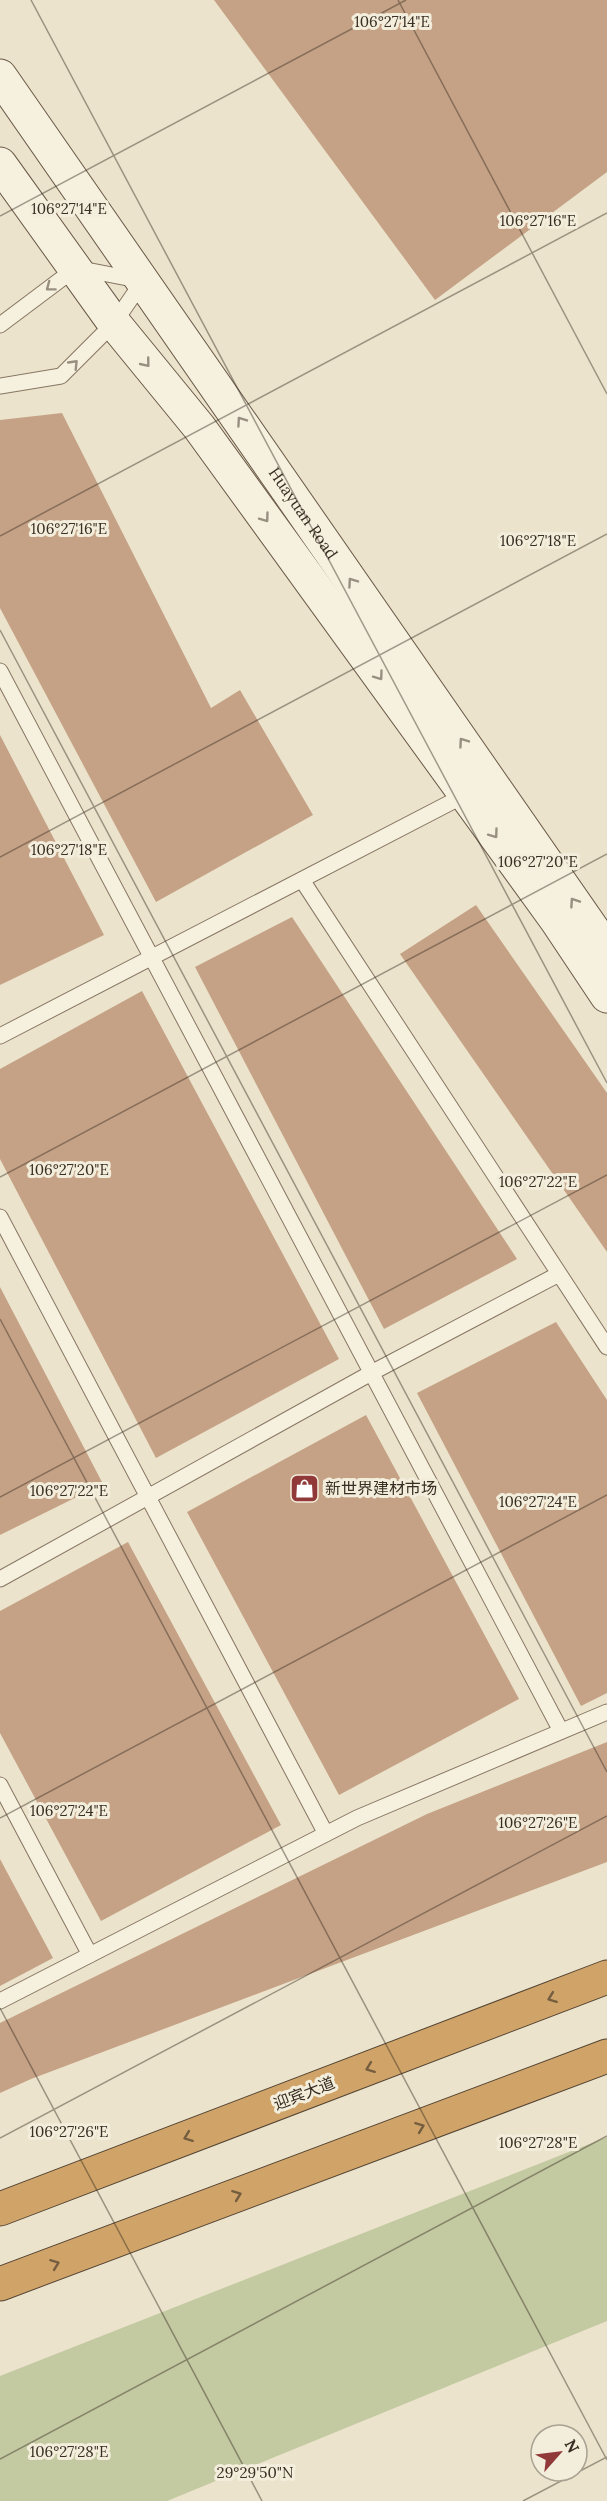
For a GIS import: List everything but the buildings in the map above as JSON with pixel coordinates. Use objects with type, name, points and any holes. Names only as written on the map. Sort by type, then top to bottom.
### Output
[{"type":"highway","name":"迎宾大道","points":[[0,2209],[607,1977]]},
{"type":"highway","points":[[0,2284],[607,2056]]},
{"type":"main road","name":"Huayuan Road","points":[[0,76],[607,951]]},
{"type":"main road","name":"Huayuan Road","points":[[0,164],[114,323],[199,427],[607,996]]},
{"type":"lane","points":[[0,325],[76,268],[143,281],[114,323],[61,376],[0,386]]},
{"type":"lane","points":[[0,671],[561,1731]]},
{"type":"lane","points":[[0,1036],[465,795]]},
{"type":"lane","points":[[302,880],[607,1347]]},
{"type":"lane","points":[[0,1217],[326,1834]]},
{"type":"lane","points":[[0,1579],[373,1372],[559,1274]]},
{"type":"lane","points":[[0,2001],[357,1818],[607,1712]]},
{"type":"lane","points":[[0,1785],[90,1955]]},
{"type":"green space","points":[[607,2137],[607,2321],[167,2501],[0,2501],[0,2376]]},
{"type":"place","name":"新世界建材市场","points":[[304,1488]]}]
